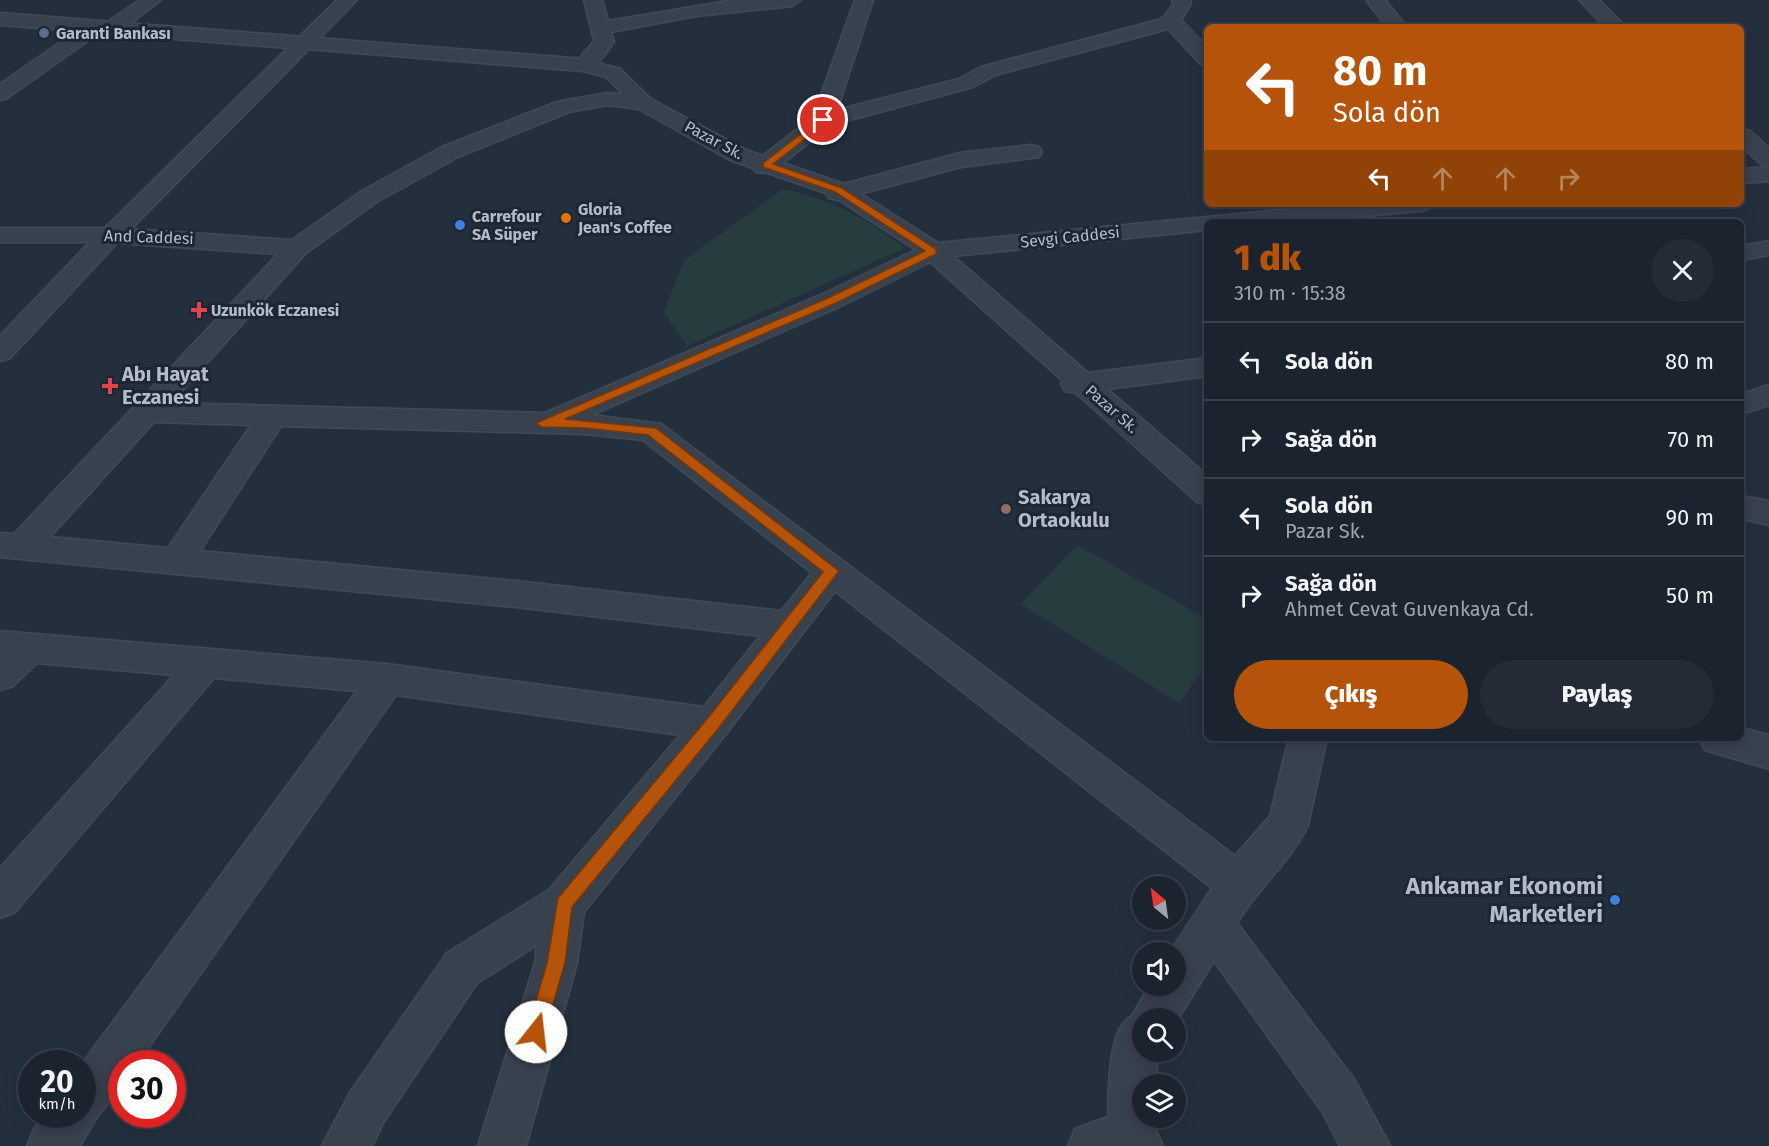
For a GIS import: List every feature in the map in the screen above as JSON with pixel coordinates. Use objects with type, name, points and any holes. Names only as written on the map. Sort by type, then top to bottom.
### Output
[{"type":"street","points":[[0,94],[152,0]]},
{"type":"street","points":[[0,352],[111,235],[348,0]]},
{"type":"street","points":[[564,106],[560,98],[560,91],[577,64],[604,42],[593,0]]},
{"type":"street","points":[[601,28],[666,14],[792,0]]},
{"type":"street","points":[[823,120],[864,0]]},
{"type":"street","points":[[765,166],[823,120],[966,83],[988,71],[1171,21],[1182,4],[1181,0]]},
{"type":"street","points":[[1375,0],[1395,24]]},
{"type":"street","points":[[1588,0],[1613,24]]},
{"type":"street","points":[[0,19],[577,64],[613,73],[640,102]]},
{"type":"street","points":[[1171,21],[1204,56]]},
{"type":"street","points":[[10,547],[148,412],[297,248],[370,196],[450,152],[564,106],[607,99],[640,102]]},
{"type":"street","name":"Pazar Sk.","points":[[640,102],[726,154],[840,192],[931,252],[1204,491]]},
{"type":"street","points":[[1744,138],[1769,159]]},
{"type":"street","points":[[840,192],[960,160],[1032,153]]},
{"type":"street","points":[[1744,176],[1769,174]]},
{"type":"street","points":[[1259,219],[1393,207]]},
{"type":"street","name":"Sevgi Caddesi","points":[[542,423],[582,408],[832,300],[931,252],[1204,223]]},
{"type":"street","name":"And Caddesi","points":[[0,235],[111,235],[297,248]]},
{"type":"street","points":[[1744,253],[1769,248]]},
{"type":"street","points":[[1079,383],[1204,367]]},
{"type":"street","points":[[1079,383],[1204,500]]},
{"type":"street","points":[[1744,403],[1769,395]]},
{"type":"street","points":[[148,412],[585,424],[651,431],[1238,883]]},
{"type":"street","points":[[176,562],[273,415]]},
{"type":"street","points":[[1744,508],[1769,513]]},
{"type":"street","points":[[10,547],[516,594],[790,626]]},
{"type":"street","points":[[346,1146],[367,1107],[462,968],[564,904],[712,724],[832,571]]},
{"type":"street","points":[[0,675],[14,647],[387,679],[712,724]]},
{"type":"street","points":[[0,898],[206,663]]},
{"type":"street","points":[[96,1083],[387,679]]},
{"type":"street","points":[[1186,967],[1238,883],[1288,825],[1307,741]]},
{"type":"street","points":[[1729,741],[1769,752]]},
{"type":"street","points":[[502,1146],[556,963],[564,904]]},
{"type":"street","points":[[1213,925],[1339,1097],[1366,1146]]},
{"type":"street","points":[[1120,1141],[1133,1062]]},
{"type":"street","points":[[51,1146],[64,1128]]},
{"type":"green space","points":[[783,189],[848,211],[905,248],[687,346],[664,312],[684,260]]},
{"type":"green space","points":[[1077,545],[1204,617],[1204,669],[1179,703],[1021,604]]},
{"type":"place","name":"Garanti Bankası","points":[[44,33]]},
{"type":"place","name":"Gloria Jean's Coffee","points":[[566,218]]},
{"type":"place","name":"Carrefour SA Süper","points":[[460,225]]},
{"type":"place","name":"Uzunkök Eczanesi","points":[[199,310]]},
{"type":"place","name":"Abı Hayat Eczanesi","points":[[110,386]]},
{"type":"place","name":"Sakarya Ortaokulu","points":[[1006,509]]},
{"type":"place","name":"Ankamar Ekonomi Marketleri","points":[[1615,900]]},
{"type":"route","points":[[536,1032],[556,963],[564,904],[712,724],[832,571],[651,431],[585,424],[542,423],[582,408],[832,300],[933,251],[839,190],[767,165],[823,120]]}]
